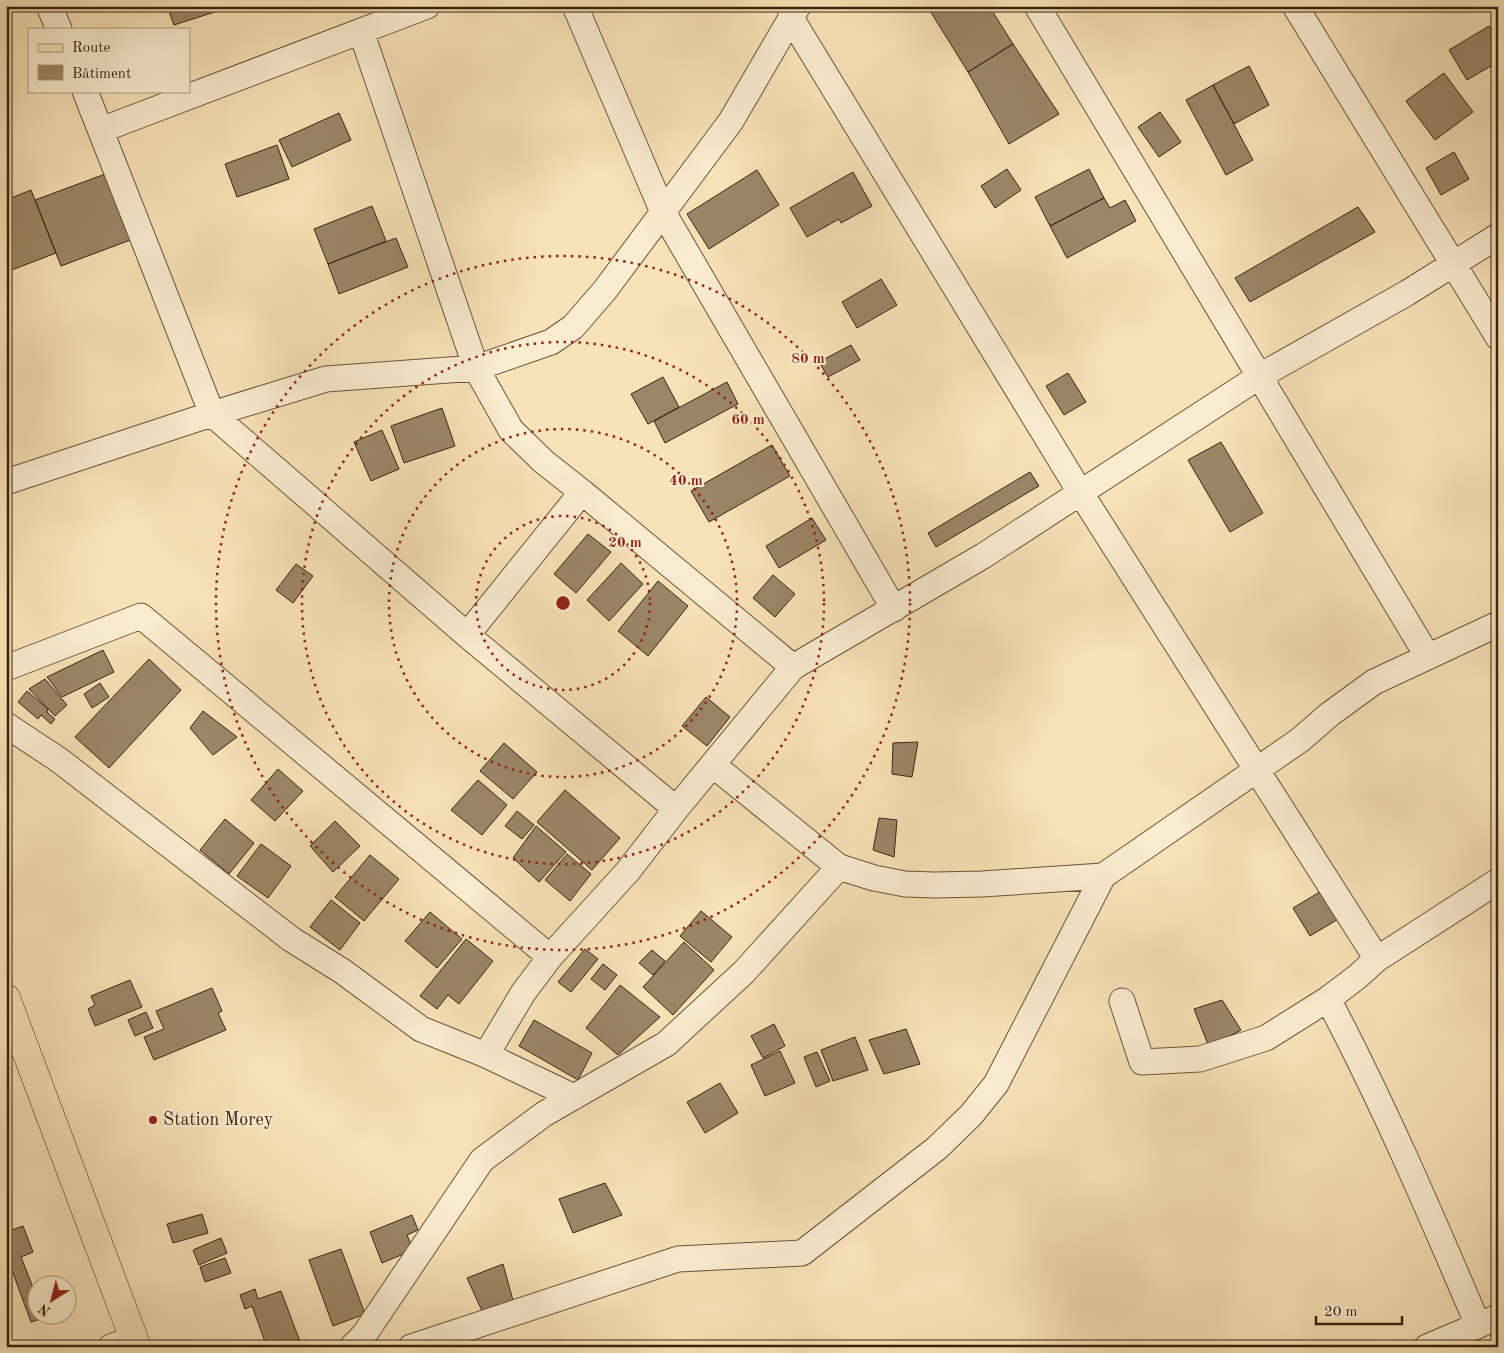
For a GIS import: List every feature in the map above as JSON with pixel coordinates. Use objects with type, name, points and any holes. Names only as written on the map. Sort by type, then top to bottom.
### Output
[{"type":"main road","points":[[6,998],[127,1344]]},
{"type":"street","points":[[49,6],[59,28]]},
{"type":"street","points":[[101,130],[427,6]]},
{"type":"street","points":[[576,6],[663,212],[894,609]]},
{"type":"street","points":[[1037,6],[1428,657]]},
{"type":"street","points":[[1296,6],[1498,337]]},
{"type":"street","points":[[6,482],[212,414],[326,379],[476,368],[551,342],[572,327],[605,290],[731,121],[794,10],[1080,492],[1377,958]]},
{"type":"street","points":[[361,31],[476,368],[511,430],[544,462],[793,667]]},
{"type":"street","points":[[85,92],[212,414],[467,635],[676,809]]},
{"type":"street","points":[[486,1055],[524,993],[550,957],[628,870],[793,667],[983,556],[1260,376],[1407,293],[1498,236]]},
{"type":"street","points":[[467,635],[582,492]]},
{"type":"street","points":[[6,668],[141,616],[550,957]]},
{"type":"street","points":[[411,1347],[678,1259],[802,1253],[937,1148],[971,1115],[996,1084],[1103,876],[1300,740],[1330,714],[1374,682],[1498,624]]},
{"type":"street","points":[[6,725],[59,760],[291,939],[342,971],[421,1029],[486,1055],[574,1097]]},
{"type":"street","points":[[713,765],[840,867],[874,878],[905,884],[982,884],[1103,876]]},
{"type":"street","points":[[352,1347],[364,1334],[482,1160],[544,1114],[666,1044],[744,972],[840,867]]},
{"type":"street","points":[[1122,1001],[1142,1062],[1200,1059],[1266,1038],[1328,999],[1357,977],[1377,958],[1498,880]]},
{"type":"street","points":[[1328,999],[1371,1081],[1439,1234],[1488,1321],[1427,1347]]},
{"type":"building","points":[[167,6],[223,6],[224,9],[174,25]]},
{"type":"building","points":[[927,6],[989,6],[1013,44],[968,72]]},
{"type":"building","points":[[1489,26],[1498,40],[1498,62],[1467,80],[1449,50]]},
{"type":"building","points":[[1013,44],[1059,114],[1009,144],[968,72]]},
{"type":"building","points":[[1249,66],[1269,105],[1234,124],[1213,85]]},
{"type":"building","points":[[1444,73],[1473,112],[1435,140],[1406,101]]},
{"type":"building","points":[[1213,85],[1253,160],[1226,175],[1186,100]]},
{"type":"building","points":[[1160,112],[1181,142],[1159,157],[1138,127]]},
{"type":"building","points":[[339,113],[351,140],[292,167],[279,140]]},
{"type":"building","points":[[277,145],[289,179],[237,197],[225,164]]},
{"type":"building","points":[[1454,152],[1469,179],[1441,195],[1426,168]]},
{"type":"building","points":[[1007,169],[1021,190],[995,208],[981,186]]},
{"type":"building","points":[[1089,169],[1104,198],[1050,226],[1035,197]]},
{"type":"building","points":[[757,170],[779,205],[709,249],[687,214]]},
{"type":"building","points":[[853,172],[872,206],[841,223],[839,219],[807,237],[790,208]]},
{"type":"building","points":[[108,173],[133,239],[61,266],[35,200]]},
{"type":"building","points":[[31,190],[56,253],[9,271],[6,263],[6,200]]},
{"type":"building","points":[[1104,198],[1110,208],[1125,200],[1136,221],[1067,258],[1050,226]]},
{"type":"building","points":[[372,206],[386,241],[328,264],[314,229]]},
{"type":"building","points":[[1358,207],[1375,232],[1250,302],[1235,278]]},
{"type":"building","points":[[396,238],[408,267],[339,294],[328,264]]},
{"type":"building","points":[[881,279],[897,305],[857,328],[842,302]]},
{"type":"building","points":[[851,345],[860,360],[828,377],[819,362]]},
{"type":"building","points":[[1068,373],[1086,402],[1064,415],[1046,386]]},
{"type":"building","points":[[663,377],[679,407],[648,424],[631,394]]},
{"type":"building","points":[[727,382],[738,404],[665,443],[654,421]]},
{"type":"building","points":[[442,408],[455,446],[404,463],[391,426]]},
{"type":"building","points":[[382,430],[399,469],[371,481],[354,442]]},
{"type":"building","points":[[1221,442],[1263,513],[1230,532],[1188,460]]},
{"type":"building","points":[[772,445],[790,476],[709,522],[691,491]]},
{"type":"building","points":[[1030,472],[1039,486],[936,547],[928,533]]},
{"type":"building","points":[[812,518],[826,540],[779,568],[766,546]]},
{"type":"building","points":[[588,534],[611,552],[576,593],[554,574]]},
{"type":"building","points":[[621,563],[643,584],[609,621],[587,600]]},
{"type":"building","points":[[296,564],[313,576],[293,603],[276,590]]},
{"type":"building","points":[[773,575],[795,594],[775,617],[753,598]]},
{"type":"building","points":[[658,581],[688,606],[648,656],[618,631]]},
{"type":"building","points":[[103,650],[114,672],[62,697],[47,677]]},
{"type":"building","points":[[149,659],[181,690],[109,768],[75,737]]},
{"type":"building","points":[[45,679],[67,705],[55,716],[29,689]]},
{"type":"building","points":[[100,683],[109,697],[92,708],[84,694]]},
{"type":"building","points":[[27,691],[48,709],[47,712],[55,719],[51,724],[41,715],[38,719],[18,702]]},
{"type":"building","points":[[706,697],[730,717],[707,746],[682,726]]},
{"type":"building","points":[[203,711],[237,737],[213,755],[190,728]]},
{"type":"building","points":[[918,742],[912,777],[892,774],[893,743]]},
{"type":"building","points":[[504,743],[537,772],[513,799],[480,771]]},
{"type":"building","points":[[278,769],[303,791],[275,821],[251,800]]},
{"type":"building","points":[[478,780],[507,805],[482,835],[451,810]]},
{"type":"building","points":[[565,790],[620,838],[592,870],[537,822]]},
{"type":"building","points":[[517,811],[534,825],[522,839],[505,826]]},
{"type":"building","points":[[879,818],[897,820],[894,857],[873,850]]},
{"type":"building","points":[[225,819],[254,843],[229,874],[200,850]]},
{"type":"building","points":[[335,821],[360,846],[333,872],[310,846]]},
{"type":"building","points":[[536,826],[566,852],[539,882],[513,858]]},
{"type":"building","points":[[261,844],[291,866],[268,898],[237,876]]},
{"type":"building","points":[[567,854],[591,874],[570,901],[545,880]]},
{"type":"building","points":[[370,855],[399,879],[364,921],[335,897]]},
{"type":"building","points":[[1323,890],[1340,918],[1310,936],[1293,908]]},
{"type":"building","points":[[331,900],[360,923],[340,950],[310,927]]},
{"type":"building","points":[[701,911],[732,937],[711,962],[680,936]]},
{"type":"building","points":[[430,912],[462,939],[437,968],[405,941]]},
{"type":"building","points":[[466,939],[493,961],[459,1004],[448,995],[437,1009],[420,996]]},
{"type":"building","points":[[684,942],[714,970],[673,1015],[643,987]]},
{"type":"building","points":[[585,949],[598,959],[571,992],[558,982]]},
{"type":"building","points":[[652,950],[665,961],[653,975],[639,963]]},
{"type":"building","points":[[603,964],[617,975],[605,990],[591,979]]},
{"type":"building","points":[[130,980],[142,1007],[95,1026],[88,1009],[95,1005],[91,996]]},
{"type":"building","points":[[620,985],[660,1017],[618,1055],[586,1028]]},
{"type":"building","points":[[212,988],[222,1011],[218,1013],[226,1030],[154,1060],[144,1037],[164,1029],[156,1011]]},
{"type":"building","points":[[1222,1000],[1241,1030],[1209,1047],[1194,1009]]},
{"type":"building","points":[[146,1012],[153,1028],[135,1036],[128,1020]]},
{"type":"building","points":[[534,1020],[592,1053],[578,1080],[519,1046]]},
{"type":"building","points":[[774,1024],[785,1046],[763,1058],[751,1036]]},
{"type":"building","points":[[906,1029],[920,1064],[884,1074],[869,1040]]},
{"type":"building","points":[[855,1037],[868,1070],[833,1081],[821,1050]]},
{"type":"building","points":[[780,1051],[795,1083],[765,1096],[751,1065]]},
{"type":"building","points":[[817,1052],[830,1081],[816,1087],[804,1057]]},
{"type":"building","points":[[720,1083],[738,1113],[705,1133],[687,1102]]},
{"type":"building","points":[[605,1183],[622,1215],[573,1233],[559,1199]]},
{"type":"building","points":[[202,1214],[208,1233],[173,1243],[167,1224]]},
{"type":"building","points":[[6,1215],[12,1230],[23,1226],[33,1252],[21,1257],[29,1276],[28,1314],[6,1254]]},
{"type":"building","points":[[412,1215],[418,1230],[407,1235],[413,1250],[382,1263],[370,1232]]},
{"type":"building","points":[[221,1238],[227,1253],[199,1265],[193,1250]]},
{"type":"building","points":[[341,1249],[365,1314],[333,1326],[309,1260]]},
{"type":"building","points":[[225,1258],[231,1273],[205,1282],[200,1267]]},
{"type":"building","points":[[503,1264],[514,1304],[483,1313],[467,1278]]},
{"type":"building","points":[[255,1289],[258,1299],[281,1291],[302,1347],[267,1347],[252,1306],[245,1309],[240,1295]]},
{"type":"place","name":"Station Morey","points":[[153,1120]]}]
